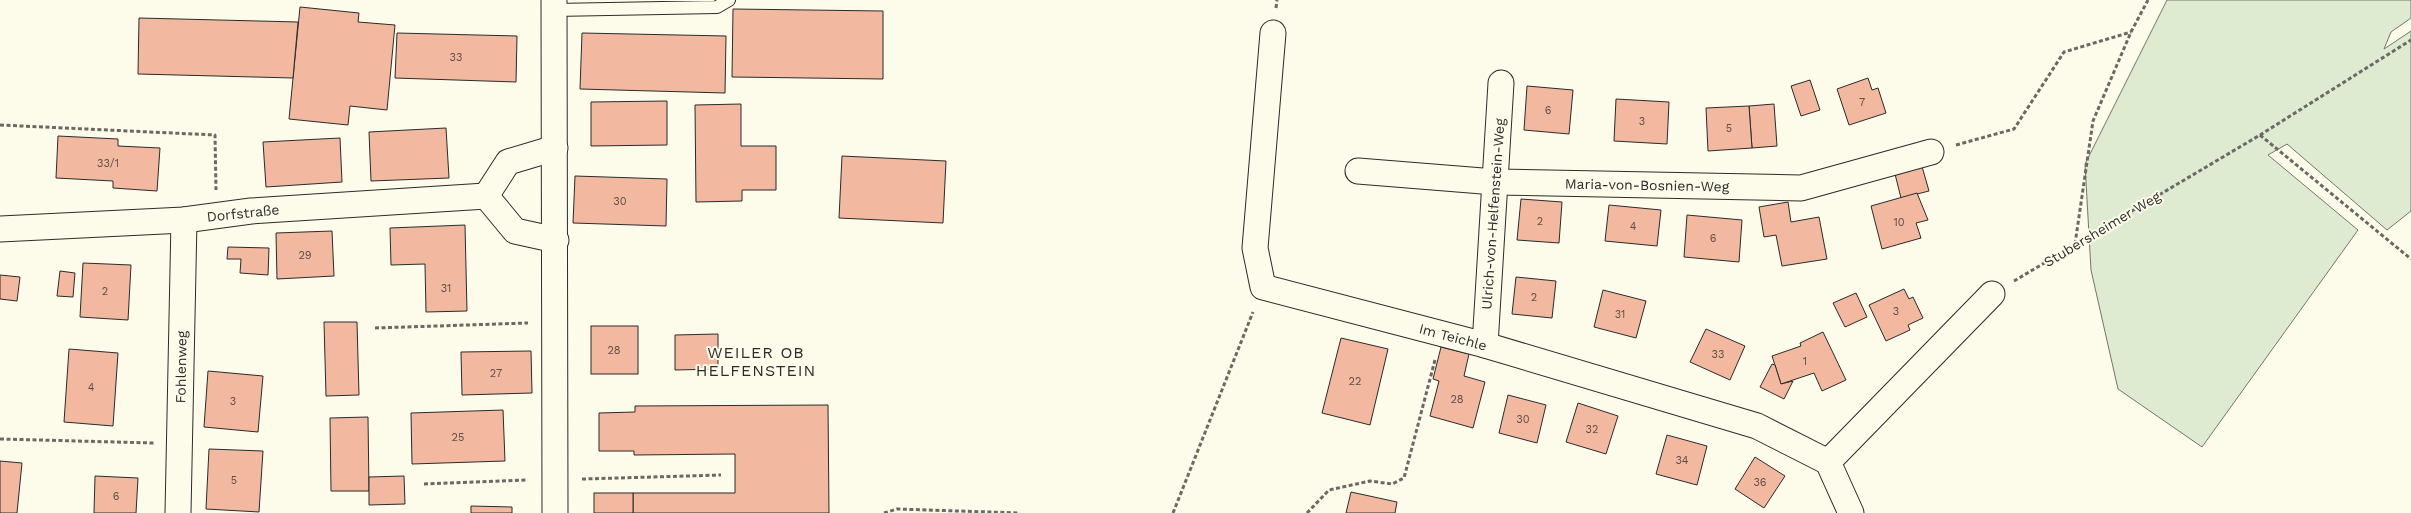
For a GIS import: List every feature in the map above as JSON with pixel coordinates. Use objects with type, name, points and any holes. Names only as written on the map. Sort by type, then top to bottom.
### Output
[{"type":"street","points":[[554,5],[556,240],[555,513]]},
{"type":"street","points":[[1263,287],[1255,248],[1273,33]]},
{"type":"street","name":"Ulrich-von-Helfenstein-Weg","points":[[1484,345],[1502,83]]},
{"type":"street","points":[[555,148],[508,162],[486,196],[515,231],[556,240]]},
{"type":"street","name":"Maria-von-Bosnien-Weg","points":[[1358,171],[1495,182],[1801,188],[1931,152]]},
{"type":"street","name":"Dorfstraße","points":[[0,229],[184,220],[251,211],[486,196]]},
{"type":"street","name":"Fohlenweg","points":[[178,513],[184,220]]},
{"type":"street","name":"Im Teichle","points":[[1263,287],[1484,345],[1757,426],[1828,462]]},
{"type":"street","points":[[1851,513],[1828,462],[1992,294]]},
{"type":"lane","points":[[554,5],[717,7],[729,0]]},
{"type":"path","points":[[2075,245],[2093,121],[2131,32],[2148,0]]},
{"type":"path","points":[[1931,152],[2014,129],[2064,52],[2131,32]]},
{"type":"path","name":"Stubersheimer Weg","points":[[1992,294],[2260,135],[2411,40]]},
{"type":"path","points":[[0,125],[215,135],[217,216]]},
{"type":"path","points":[[2260,135],[2411,260]]},
{"type":"path","points":[[1173,513],[1263,287]]},
{"type":"path","points":[[376,328],[556,322]]},
{"type":"path","points":[[1307,513],[1329,490],[1370,481],[1392,484],[1404,478],[1442,334]]},
{"type":"path","points":[[0,439],[180,443]]},
{"type":"path","points":[[424,484],[721,475]]},
{"type":"path","points":[[884,513],[897,509],[1020,513]]},
{"type":"green space","points":[[2167,0],[2411,0],[2411,18],[2391,32],[2384,49],[2411,31],[2411,211],[2387,230],[2287,144],[2268,155],[2358,230],[2202,447],[2118,389],[2091,270],[2085,164]]},
{"type":"building","points":[[300,7],[359,13],[358,22],[395,25],[387,110],[350,106],[348,125],[289,119]]},
{"type":"building","points":[[733,9],[883,11],[883,79],[732,77]]},
{"type":"building","points":[[139,18],[298,22],[293,78],[138,74]]},
{"type":"building","points":[[397,33],[517,36],[516,82],[395,78]]},
{"type":"building","points":[[582,33],[726,36],[725,93],[580,89]]},
{"type":"building","points":[[1868,78],[1872,90],[1878,88],[1886,113],[1849,125],[1837,89]]},
{"type":"building","points":[[1810,80],[1820,110],[1801,116],[1791,86]]},
{"type":"building","points":[[1527,86],[1573,90],[1569,134],[1524,130]]},
{"type":"building","points":[[1616,99],[1669,102],[1667,144],[1614,141]]},
{"type":"building","points":[[667,101],[667,145],[591,146],[591,102]]},
{"type":"building","points":[[741,104],[741,146],[776,146],[776,190],[742,190],[742,201],[696,202],[695,105]]},
{"type":"building","points":[[1774,104],[1777,146],[1752,148],[1749,106]]},
{"type":"building","points":[[1749,106],[1752,148],[1708,151],[1706,108]]},
{"type":"building","points":[[446,128],[449,178],[371,181],[369,132]]},
{"type":"building","points":[[58,136],[118,139],[118,146],[160,148],[157,191],[113,188],[113,181],[56,178]]},
{"type":"building","points":[[340,138],[342,182],[266,187],[263,142]]},
{"type":"building","points":[[842,156],[946,161],[943,223],[839,218]]},
{"type":"building","points":[[1921,163],[1929,191],[1901,198],[1894,170]]},
{"type":"building","points":[[575,176],[667,179],[666,226],[573,223]]},
{"type":"building","points":[[1917,193],[1928,220],[1916,223],[1921,238],[1882,249],[1871,206]]},
{"type":"building","points":[[1521,199],[1562,202],[1559,243],[1517,240]]},
{"type":"building","points":[[1788,202],[1791,222],[1819,217],[1827,259],[1782,266],[1776,235],[1764,237],[1759,207]]},
{"type":"building","points":[[1609,205],[1661,210],[1657,246],[1605,241]]},
{"type":"building","points":[[1687,215],[1742,220],[1739,262],[1684,257]]},
{"type":"building","points":[[465,225],[467,311],[426,312],[425,264],[391,265],[390,228]]},
{"type":"building","points":[[332,231],[334,276],[277,279],[276,233]]},
{"type":"building","points":[[228,247],[269,248],[268,275],[240,273],[241,259],[227,259]]},
{"type":"building","points":[[83,263],[131,265],[128,320],[80,317]]},
{"type":"building","points":[[60,271],[75,273],[73,297],[57,296]]},
{"type":"building","points":[[0,275],[20,277],[17,301],[0,299]]},
{"type":"building","points":[[1516,277],[1556,281],[1552,318],[1512,314]]},
{"type":"building","points":[[1904,289],[1909,299],[1913,297],[1923,318],[1908,325],[1910,330],[1886,341],[1869,305]]},
{"type":"building","points":[[1603,290],[1646,301],[1636,338],[1594,327]]},
{"type":"building","points":[[1856,293],[1867,317],[1845,327],[1833,303]]},
{"type":"building","points":[[324,322],[357,322],[359,395],[326,396]]},
{"type":"building","points":[[591,326],[638,326],[638,374],[591,374]]},
{"type":"building","points":[[1706,329],[1745,346],[1730,380],[1690,362]]},
{"type":"building","points":[[1823,332],[1846,380],[1822,391],[1814,373],[1781,384],[1772,356],[1801,346],[1800,343]]},
{"type":"building","points":[[718,334],[718,369],[675,370],[675,335]]},
{"type":"building","points":[[1341,338],[1388,349],[1370,425],[1322,413]]},
{"type":"building","points":[[1441,347],[1469,354],[1464,376],[1485,382],[1473,428],[1430,416],[1439,381],[1433,379]]},
{"type":"building","points":[[69,349],[118,353],[113,426],[64,422]]},
{"type":"building","points":[[531,351],[532,393],[462,395],[461,352]]},
{"type":"building","points":[[1772,364],[1775,365],[1781,384],[1793,381],[1784,399],[1760,387]]},
{"type":"building","points":[[208,371],[263,376],[258,432],[204,427]]},
{"type":"building","points":[[1508,395],[1546,405],[1537,443],[1499,433]]},
{"type":"building","points":[[1578,403],[1618,416],[1606,454],[1566,442]]},
{"type":"building","points":[[828,405],[829,513],[633,513],[633,493],[735,493],[735,454],[634,455],[634,451],[599,451],[599,413],[635,412],[635,406]]},
{"type":"building","points":[[503,410],[505,461],[412,464],[411,413]]},
{"type":"building","points":[[368,417],[369,491],[331,491],[330,418]]},
{"type":"building","points":[[1667,435],[1707,446],[1697,485],[1656,474]]},
{"type":"building","points":[[209,449],[263,451],[259,512],[206,509]]},
{"type":"building","points":[[1755,457],[1785,476],[1764,508],[1735,489]]},
{"type":"building","points":[[0,461],[22,463],[17,513],[0,513]]},
{"type":"building","points":[[95,476],[138,478],[136,513],[94,513]]},
{"type":"building","points":[[404,476],[405,504],[369,505],[369,477]]},
{"type":"building","points":[[1351,492],[1397,502],[1395,513],[1346,513]]},
{"type":"building","points":[[594,493],[633,493],[633,513],[594,513]]},
{"type":"building","points":[[471,506],[512,507],[512,513],[471,513]]},
{"type":"district","name":"WEILER OB HELFENSTEIN","points":[[756,361]]}]
